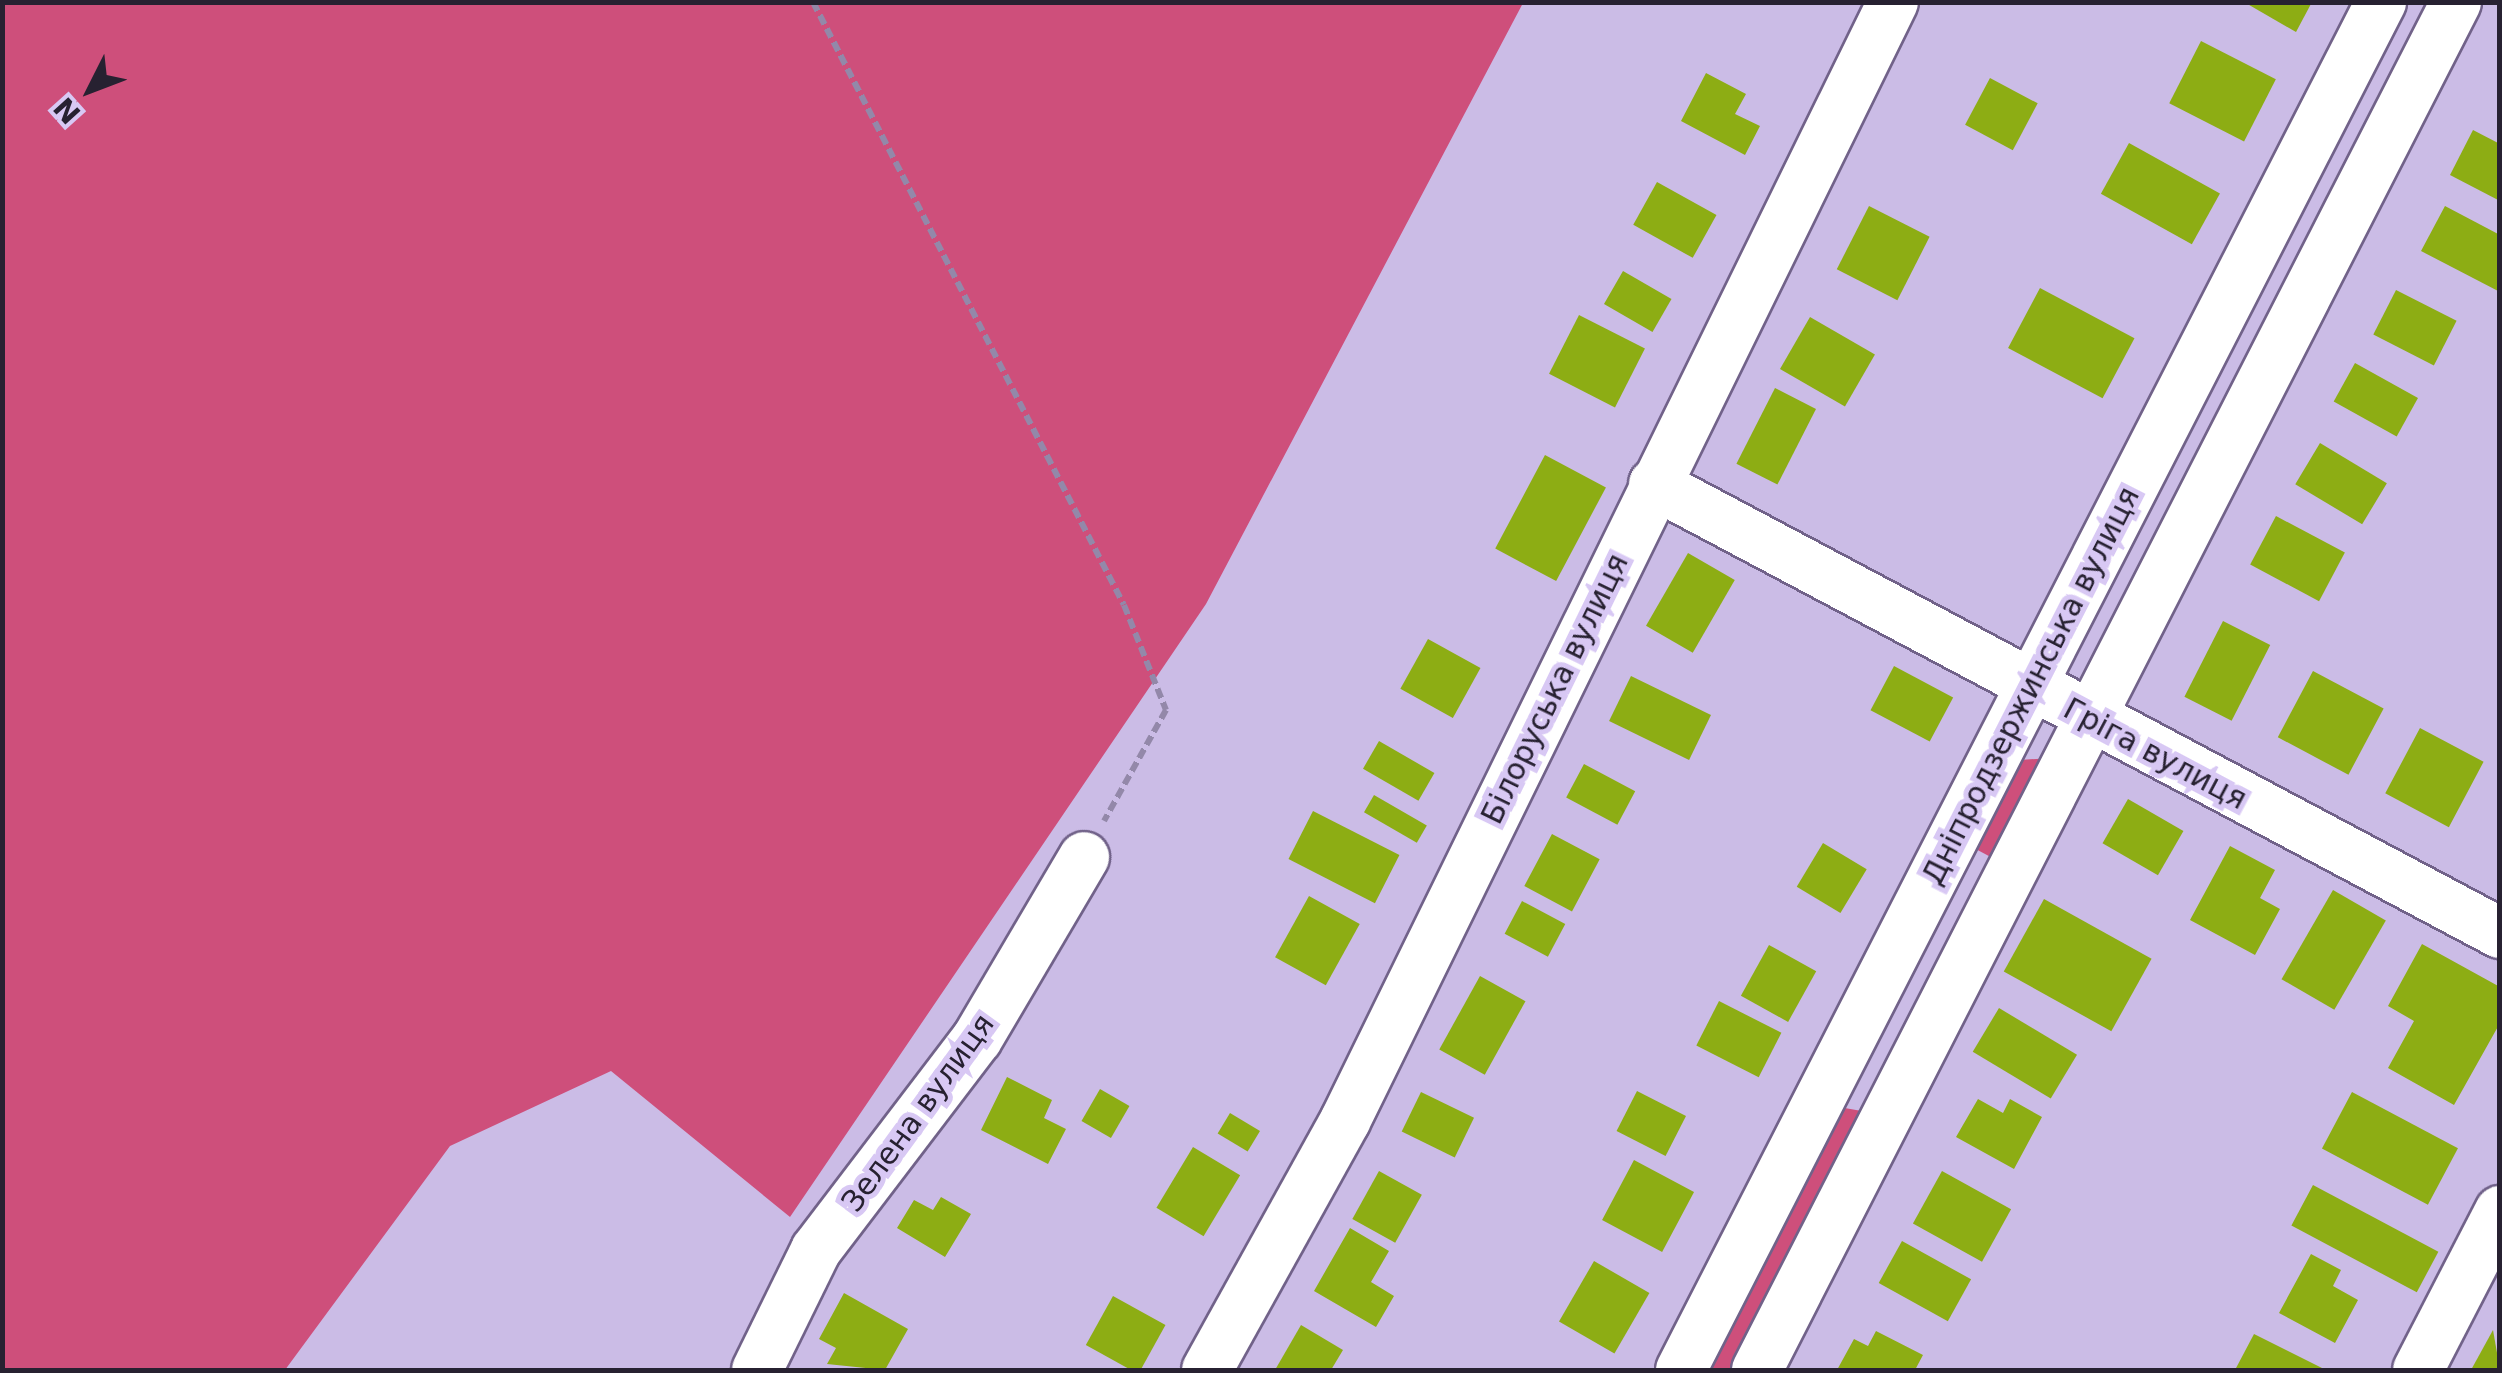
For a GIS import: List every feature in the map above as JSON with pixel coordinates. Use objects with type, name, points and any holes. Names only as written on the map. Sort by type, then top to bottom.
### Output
[{"type":"street","name":"Білоруська вулиця","points":[[1208,1370],[1345,1121],[1892,2]]},
{"type":"street","name":"Дніпродзержинська вулиця","points":[[1681,1370],[2381,2]]},
{"type":"street","points":[[1758,1370],[2456,2]]},
{"type":"street","name":"Гріга вулиця","points":[[1654,484],[2089,721],[2500,933]]},
{"type":"street","name":"Зелена вулиця","points":[[757,1370],[816,1250],[977,1039],[1084,857]]},
{"type":"street","points":[[2418,1370],[2484,1276],[2500,1211]]},
{"type":"path","points":[[813,2],[1124,605],[1166,710],[1084,857]]},
{"type":"shaded area","points":[[3,2],[1523,3],[1206,604],[790,1217],[611,1071],[450,1146],[285,1370],[3,1370]]},
{"type":"shaded area","points":[[2053,758],[2000,862],[1972,847],[2019,760]]},
{"type":"shaded area","points":[[1839,1107],[1873,1113],[1738,1370],[1704,1370]]},
{"type":"building","points":[[2244,2],[2312,2],[2296,32]]},
{"type":"building","points":[[2201,41],[2276,79],[2244,142],[2169,103]]},
{"type":"building","points":[[1706,73],[1746,94],[1735,114],[1760,126],[1745,155],[1681,121]]},
{"type":"building","points":[[1990,78],[2038,103],[2013,150],[1965,125]]},
{"type":"building","points":[[2473,130],[2500,144],[2500,201],[2450,175]]},
{"type":"building","points":[[2129,143],[2220,193],[2192,244],[2101,194]]},
{"type":"building","points":[[1657,182],[1716,215],[1693,258],[1633,225]]},
{"type":"building","points":[[1869,206],[1930,237],[1897,300],[1837,269]]},
{"type":"building","points":[[2445,206],[2500,235],[2500,292],[2421,251]]},
{"type":"building","points":[[1623,271],[1671,299],[1652,332],[1604,304]]},
{"type":"building","points":[[2040,288],[2134,338],[2103,398],[2008,348]]},
{"type":"building","points":[[2396,290],[2457,321],[2434,365],[2373,335]]},
{"type":"building","points":[[1579,315],[1645,349],[1615,407],[1549,374]]},
{"type":"building","points":[[1810,317],[1875,355],[1845,406],[1780,369]]},
{"type":"building","points":[[2355,363],[2418,398],[2397,436],[2334,401]]},
{"type":"building","points":[[1775,388],[1816,409],[1777,485],[1736,464]]},
{"type":"building","points":[[2320,443],[2387,483],[2362,524],[2295,484]]},
{"type":"building","points":[[1545,455],[1606,487],[1556,581],[1495,549]]},
{"type":"building","points":[[2276,516],[2345,553],[2319,601],[2250,565]]},
{"type":"building","points":[[1688,553],[1735,580],[1693,653],[1646,626]]},
{"type":"building","points":[[2223,621],[2270,645],[2232,721],[2184,697]]},
{"type":"building","points":[[1428,639],[1480,668],[1453,718],[1400,689]]},
{"type":"building","points":[[1894,666],[1953,697],[1930,742],[1871,710]]},
{"type":"building","points":[[2313,671],[2384,709],[2348,775],[2278,737]]},
{"type":"building","points":[[1631,676],[1711,715],[1689,760],[1609,721]]},
{"type":"building","points":[[2420,728],[2484,762],[2449,827],[2385,793]]},
{"type":"building","points":[[1379,741],[1434,773],[1418,801],[1363,769]]},
{"type":"building","points":[[1584,764],[1635,791],[1617,825],[1566,798]]},
{"type":"building","points":[[1374,795],[1427,825],[1417,843],[1364,812]]},
{"type":"building","points":[[2128,799],[2183,831],[2158,875],[2102,843]]},
{"type":"building","points":[[1313,811],[1399,855],[1375,903],[1288,859]]},
{"type":"building","points":[[1552,834],[1600,859],[1572,911],[1524,886]]},
{"type":"building","points":[[1823,843],[1867,869],[1840,913],[1797,887]]},
{"type":"building","points":[[2230,846],[2275,870],[2260,898],[2280,909],[2255,955],[2190,920]]},
{"type":"building","points":[[2333,890],[2386,920],[2334,1010],[2282,979]]},
{"type":"building","points":[[1309,896],[1360,924],[1326,985],[1275,957]]},
{"type":"building","points":[[2044,899],[2152,959],[2111,1031],[2004,972]]},
{"type":"building","points":[[1522,901],[1565,924],[1548,957],[1505,934]]},
{"type":"building","points":[[2422,944],[2500,987],[2500,1023],[2454,1105],[2388,1068],[2414,1021],[2388,1006]]},
{"type":"building","points":[[1769,945],[1816,971],[1788,1022],[1741,996]]},
{"type":"building","points":[[1480,976],[1525,1001],[1485,1075],[1439,1049]]},
{"type":"building","points":[[1719,1001],[1781,1033],[1759,1077],[1696,1046]]},
{"type":"building","points":[[1999,1008],[2077,1055],[2051,1099],[1973,1052]]},
{"type":"building","points":[[1007,1077],[1052,1100],[1044,1118],[1066,1129],[1048,1164],[981,1130]]},
{"type":"building","points":[[1100,1089],[1129,1106],[1111,1138],[1082,1121]]},
{"type":"building","points":[[1637,1091],[1686,1116],[1666,1156],[1617,1131]]},
{"type":"building","points":[[1421,1092],[1474,1118],[1455,1157],[1402,1132]]},
{"type":"building","points":[[2352,1092],[2458,1148],[2428,1205],[2322,1149]]},
{"type":"building","points":[[1978,1099],[2003,1113],[2010,1099],[2042,1117],[2014,1169],[1956,1137]]},
{"type":"building","points":[[1230,1113],[1260,1131],[1248,1152],[1218,1134]]},
{"type":"building","points":[[1193,1147],[1240,1175],[1204,1236],[1156,1208]]},
{"type":"building","points":[[1634,1160],[1694,1192],[1662,1252],[1602,1220]]},
{"type":"building","points":[[1379,1171],[1422,1195],[1395,1243],[1352,1219]]},
{"type":"building","points":[[1942,1171],[2011,1209],[1982,1262],[1913,1223]]},
{"type":"building","points":[[2313,1185],[2438,1252],[2417,1292],[2291,1226]]},
{"type":"building","points":[[941,1197],[971,1214],[945,1257],[897,1228],[914,1200],[933,1210]]},
{"type":"building","points":[[1350,1228],[1389,1251],[1371,1282],[1394,1296],[1376,1327],[1314,1291]]},
{"type":"building","points":[[1902,1241],[1971,1279],[1948,1321],[1879,1283]]},
{"type":"building","points":[[2311,1254],[2341,1270],[2333,1286],[2358,1300],[2335,1343],[2279,1313]]},
{"type":"building","points":[[1594,1261],[1649,1293],[1614,1354],[1559,1322]]},
{"type":"building","points":[[844,1293],[908,1329],[885,1370],[827,1364],[836,1348],[819,1339]]},
{"type":"building","points":[[1113,1296],[1165,1325],[1141,1370],[1131,1370],[1086,1345]]},
{"type":"building","points":[[1301,1325],[1343,1350],[1331,1370],[1275,1370]]},
{"type":"building","points":[[2493,1330],[2500,1370],[2471,1370]]},
{"type":"building","points":[[1876,1331],[1923,1355],[1915,1370],[1837,1370],[1854,1339],[1868,1346]]},
{"type":"building","points":[[2254,1334],[2326,1370],[2235,1370]]}]
